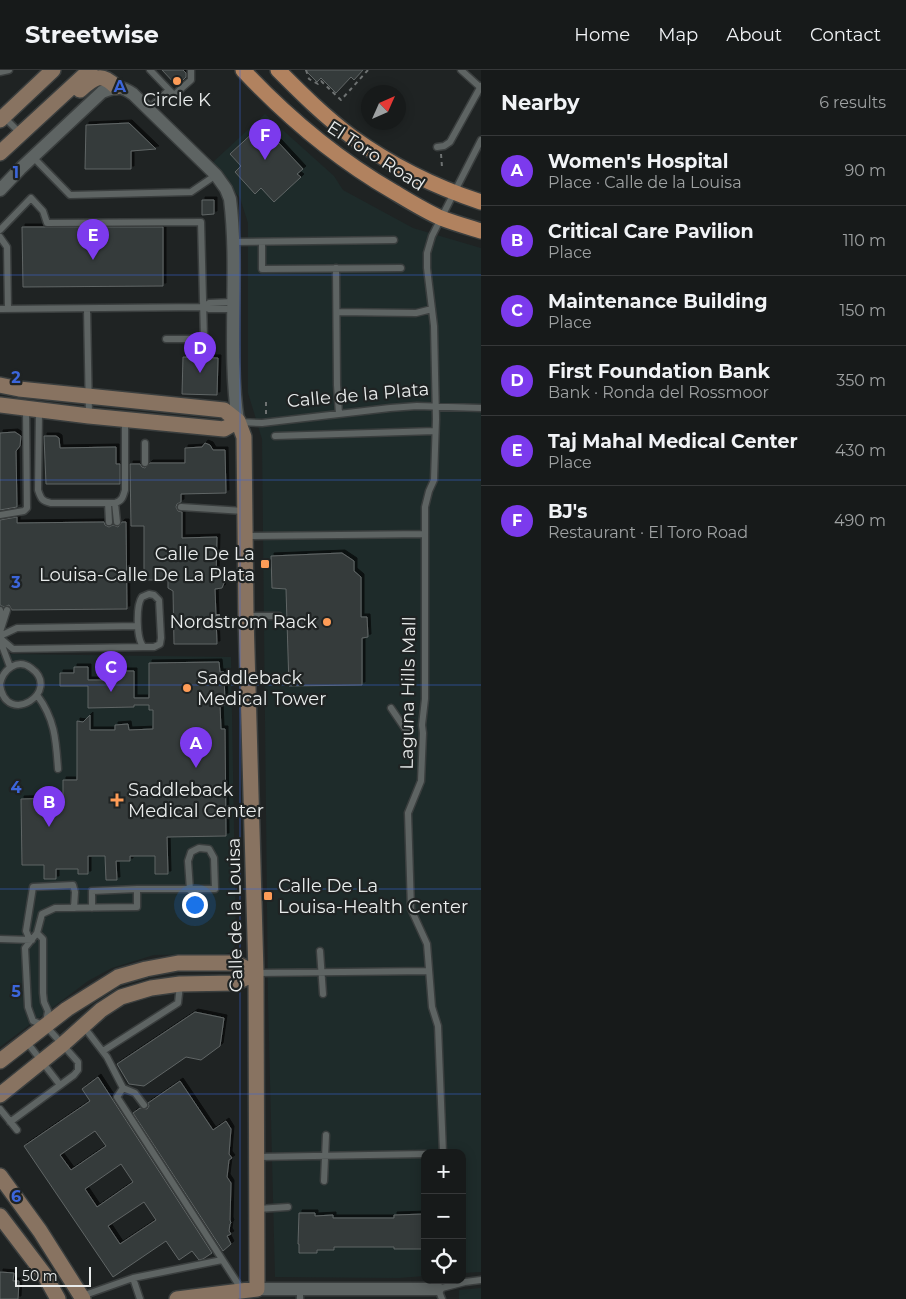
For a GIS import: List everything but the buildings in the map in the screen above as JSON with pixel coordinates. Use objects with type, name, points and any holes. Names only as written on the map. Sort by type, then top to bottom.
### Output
[{"type":"main road","name":"El Toro Road","points":[[243,70],[275,103],[314,138],[361,173],[441,218],[481,232]]},
{"type":"main road","name":"El Toro Road","points":[[278,70],[326,115],[351,136],[378,154],[453,193],[481,202]]},
{"type":"street","points":[[1,116],[53,70]]},
{"type":"street","points":[[0,153],[90,70]]},
{"type":"street","points":[[112,70],[120,88]]},
{"type":"street","points":[[52,106],[63,104],[93,78],[102,78],[110,81],[133,94],[216,175],[226,189],[230,199],[234,393],[238,422]]},
{"type":"street","points":[[0,190],[102,92],[120,88]]},
{"type":"street","name":"Calle de la Plata","points":[[0,385],[19,389],[224,410],[238,422],[224,429],[0,405]]},
{"type":"street","name":"Calle de la Louisa","points":[[238,422],[244,437],[245,536],[239,616],[256,973],[257,1209],[252,1293]]},
{"type":"street","points":[[0,1061],[88,994],[118,977],[178,963],[235,963],[256,973]]},
{"type":"street","points":[[0,1095],[62,1045],[100,1010],[121,997],[151,988],[180,984],[235,983],[256,973]]},
{"type":"street","points":[[0,1176],[40,1231],[82,1298]]},
{"type":"street","points":[[0,1216],[44,1274],[58,1299]]},
{"type":"street","points":[[177,1299],[252,1293],[440,1294]]},
{"type":"lane","points":[[0,72],[9,70]]},
{"type":"lane","points":[[150,70],[174,95],[190,80],[191,70]]},
{"type":"lane","points":[[439,147],[450,142],[481,87],[461,70]]},
{"type":"lane","points":[[148,109],[169,90]]},
{"type":"lane","points":[[1,116],[20,133]]},
{"type":"lane","name":"Laguna Hills Mall","points":[[443,1149],[438,1026],[432,1007],[427,944],[411,909],[408,813],[421,781],[422,725],[425,699],[425,507],[434,480],[436,408],[432,309],[427,274],[427,253],[431,238],[481,140]]},
{"type":"lane","points":[[33,157],[70,195],[191,192],[216,175]]},
{"type":"lane","points":[[0,230],[31,198],[43,211],[47,223],[201,222],[204,339],[166,339]]},
{"type":"lane","points":[[0,237],[7,247],[8,309]]},
{"type":"lane","points":[[232,242],[394,240]]},
{"type":"lane","points":[[262,242],[262,269],[401,268]]},
{"type":"lane","points":[[336,268],[339,414]]},
{"type":"lane","points":[[0,309],[204,307],[209,303],[233,306]]},
{"type":"lane","points":[[87,309],[89,416]]},
{"type":"lane","points":[[337,312],[416,313],[432,309]]},
{"type":"lane","name":"Calle de la Plata","points":[[238,422],[262,423],[418,406],[481,408]]},
{"type":"lane","points":[[32,409],[38,490],[40,497],[44,501],[51,503],[112,503],[123,497],[125,490],[125,418]]},
{"type":"lane","points":[[0,515],[24,511],[27,508],[32,409]]},
{"type":"lane","points":[[275,436],[435,431]]},
{"type":"lane","points":[[145,443],[145,464]]},
{"type":"lane","points":[[112,503],[117,522]]},
{"type":"lane","points":[[108,522],[112,503]]},
{"type":"lane","points":[[182,507],[245,511]]},
{"type":"lane","points":[[245,536],[425,534]]},
{"type":"lane","points":[[0,636],[13,649],[144,647],[157,646],[161,641],[159,600],[154,595],[145,595],[140,600],[138,626],[140,641],[144,647]]},
{"type":"lane","points":[[4,610],[0,636],[10,667]]},
{"type":"lane","points":[[239,616],[278,616]]},
{"type":"lane","points":[[0,636],[17,628],[138,626]]},
{"type":"lane","points":[[23,665],[34,670],[40,682],[37,695],[31,702],[20,705],[2,699],[0,684],[5,671],[10,667],[23,665]]},
{"type":"lane","points":[[37,695],[46,707],[56,738],[58,769]]},
{"type":"lane","points":[[391,708],[408,733]]},
{"type":"lane","points":[[92,908],[92,891],[137,889],[190,890],[215,889],[214,858],[209,849],[199,848],[191,852],[188,861],[190,890]]},
{"type":"lane","points":[[30,940],[26,931],[33,887],[73,885],[75,892],[74,908]]},
{"type":"lane","points":[[10,1122],[74,1075],[78,1070],[78,1062],[46,1026],[33,1021],[28,1008],[25,948],[38,933],[42,914],[55,908],[137,907],[137,889]]},
{"type":"lane","points":[[38,933],[43,939],[43,993],[48,1011],[46,1026]]},
{"type":"lane","points":[[0,940],[43,939]]},
{"type":"lane","points":[[320,951],[323,994]]},
{"type":"lane","points":[[256,973],[429,971]]},
{"type":"lane","points":[[103,1051],[178,1003],[180,984]]},
{"type":"lane","points":[[83,1026],[103,1051],[123,1088],[135,1093],[144,1105]]},
{"type":"lane","points":[[26,1041],[60,1085]]},
{"type":"lane","points":[[123,1088],[117,1097],[222,1260],[252,1293]]},
{"type":"lane","points":[[0,1109],[17,1130]]},
{"type":"lane","points":[[324,1181],[326,1136]]},
{"type":"lane","points":[[256,1157],[421,1154]]},
{"type":"lane","points":[[257,1209],[288,1208]]},
{"type":"lane","points":[[82,1298],[133,1278],[222,1260]]},
{"type":"lane","points":[[133,1278],[140,1299]]},
{"type":"lane","points":[[440,1294],[465,1282],[481,1280]]},
{"type":"path","points":[[300,75],[306,70],[309,79],[317,83]]},
{"type":"path","points":[[312,87],[321,81],[341,100],[368,70]]},
{"type":"path","points":[[439,147],[442,167]]},
{"type":"path","points":[[266,399],[266,414]]},
{"type":"path","points":[[216,615],[239,616]]},
{"type":"shaded area","points":[[265,114],[334,176],[343,190],[413,228],[481,248],[481,1272],[466,1273],[466,1149],[421,1149],[421,1276],[399,1278],[275,1277],[268,1001],[262,439],[248,393],[248,223],[240,198],[212,163]]},
{"type":"shaded area","name":"Saddleback Medical Center","points":[[9,654],[231,657],[236,943],[232,952],[225,954],[154,955],[112,968],[88,981],[0,1047],[0,656]]},
{"type":"shaded area","points":[[481,1288],[481,1299],[459,1299],[459,1290]]},
{"type":"place","name":"Circle K","points":[[177,81]]},
{"type":"place","name":"BJ's","points":[[265,160]]},
{"type":"place","name":"Taj Mahal Medical Center","points":[[93,260]]},
{"type":"place","name":"First Foundation Bank","points":[[200,373]]},
{"type":"place","name":"Calle De La Louisa-Calle De La Plata","points":[[265,564]]},
{"type":"place","name":"Nordstrom Rack","points":[[327,622]]},
{"type":"place","name":"Saddleback Medical Tower","points":[[187,688]]},
{"type":"place","name":"Maintenance Building","points":[[111,692]]},
{"type":"place","name":"Women's Hospital","points":[[196,768]]},
{"type":"place","name":"Saddleback Medical Center","points":[[117,800]]},
{"type":"place","name":"Critical Care Pavilion","points":[[49,827]]},
{"type":"place","name":"Calle De La Louisa-Health Center","points":[[268,896]]}]
